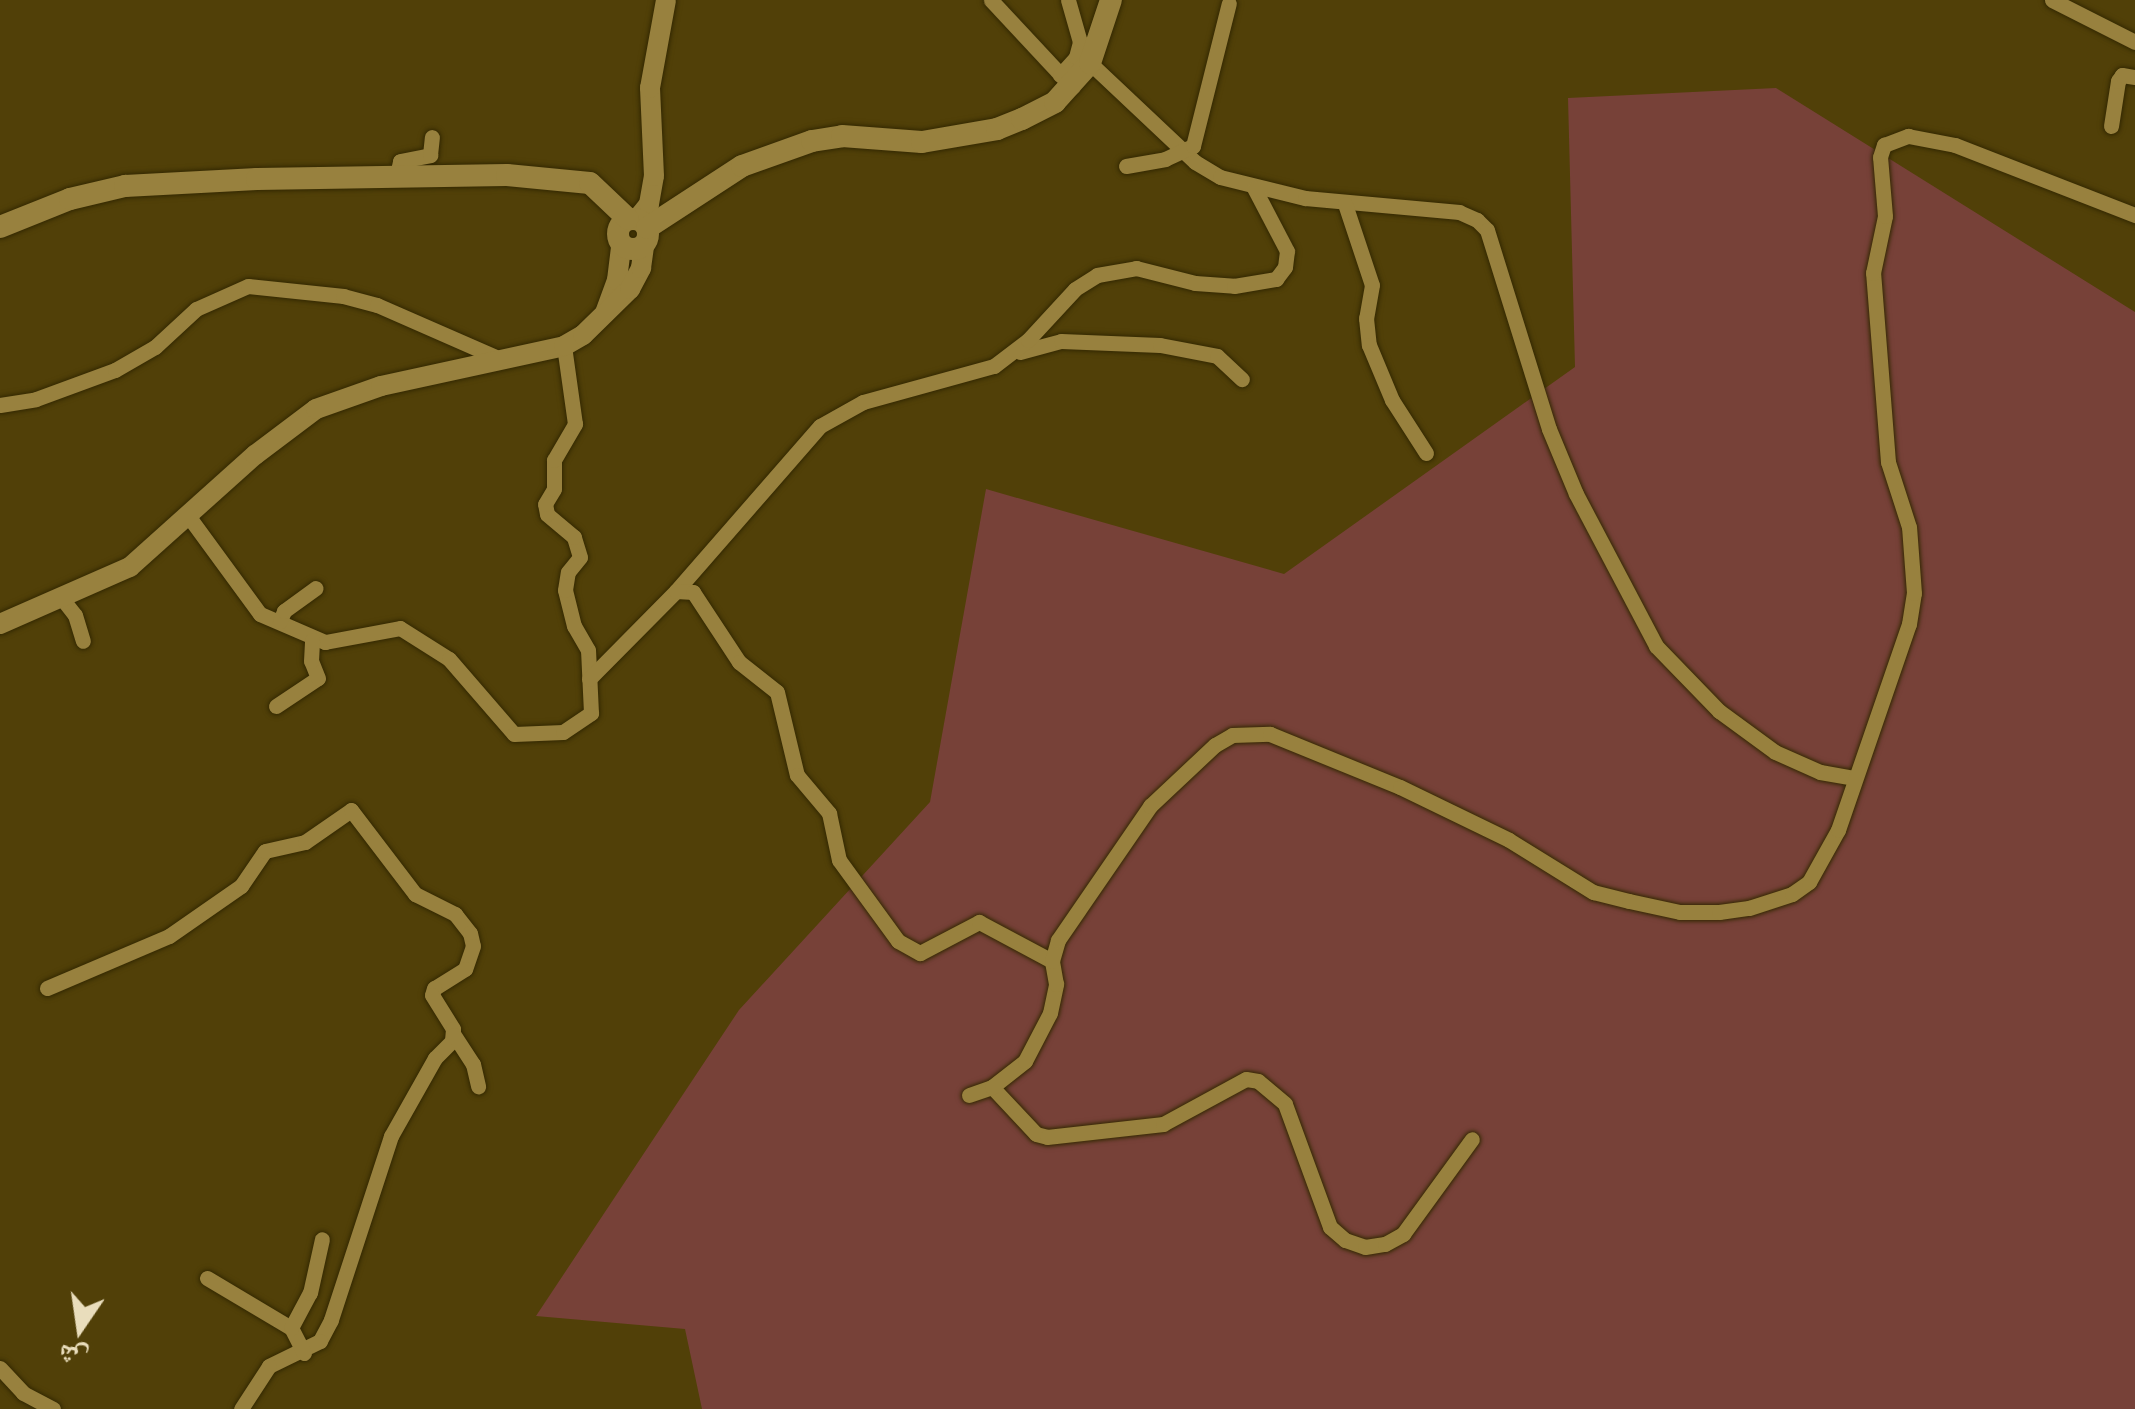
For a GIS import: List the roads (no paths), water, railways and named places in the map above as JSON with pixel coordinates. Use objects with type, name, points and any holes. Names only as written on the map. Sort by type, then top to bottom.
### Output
[{"type":"main road","points":[[0,227],[70,199],[126,186],[257,178],[566,178],[590,183],[632,231],[716,180],[765,156],[842,136],[894,143],[997,129],[1055,102],[1066,81],[1090,64],[1111,0]]},
{"type":"street","points":[[0,624],[130,567],[255,455],[316,408],[381,386],[496,357],[564,346],[602,320],[632,231],[649,204],[654,176],[650,88],[666,0]]},
{"type":"street","points":[[992,0],[1066,81],[1080,42],[1068,0]]},
{"type":"street","points":[[2052,0],[2135,42]]},
{"type":"street","points":[[1126,166],[1185,152],[1193,146],[1229,3]]},
{"type":"street","points":[[1090,64],[1185,152],[1220,178],[1345,204],[1459,212],[1487,230],[1569,478],[1656,646],[1718,711],[1775,752],[1820,772],[1853,778]]},
{"type":"street","points":[[2111,126],[2118,81],[2122,75],[2135,77]]},
{"type":"street","points":[[969,1094],[992,1087],[1025,1062],[1044,1030],[1056,984],[1052,961],[1058,940],[1150,806],[1215,745],[1232,735],[1270,734],[1462,816],[1593,892],[1680,912],[1749,908],[1792,894],[1808,882],[1838,830],[1908,624],[1914,592],[1909,527],[1888,462],[1873,273],[1884,216],[1880,173],[1884,145],[1908,136],[1955,144],[2135,215]]},
{"type":"street","points":[[396,179],[400,161],[430,155],[432,138]]},
{"type":"street","points":[[589,679],[676,591],[820,426],[863,402],[994,366],[1012,355],[1075,289],[1110,271],[1136,268],[1212,285],[1261,284],[1276,279],[1286,267],[1287,251],[1254,188]]},
{"type":"street","points":[[1345,204],[1372,285],[1366,318],[1369,345],[1392,400],[1426,453]]},
{"type":"street","points":[[0,405],[36,399],[115,370],[155,347],[196,309],[248,286],[343,296],[377,305],[496,357]]},
{"type":"street","points":[[1012,355],[1061,341],[1132,342],[1217,356],[1242,379]]},
{"type":"street","points":[[189,517],[260,614],[312,640],[325,642],[400,628],[473,682],[514,734],[563,732],[591,713],[588,650],[574,626],[565,590],[568,572],[580,557],[574,537],[548,514],[545,504],[554,488],[554,460],[575,424],[564,346]]},
{"type":"street","points":[[280,621],[284,611],[316,588]]},
{"type":"street","points":[[676,591],[693,592],[739,662],[778,692],[796,775],[829,813],[839,860],[898,941],[920,954],[979,922],[1052,961]]},
{"type":"street","points":[[60,596],[75,615],[83,641]]},
{"type":"street","points":[[276,706],[318,678],[311,661],[312,640]]},
{"type":"street","points":[[47,988],[168,936],[240,886],[265,850],[306,842],[351,810],[414,894],[454,914],[470,933],[471,958],[466,970],[434,988],[432,995],[474,1064],[478,1086]]},
{"type":"street","points":[[242,1409],[269,1366],[320,1341],[331,1320],[398,1120],[454,1035]]},
{"type":"street","points":[[992,1087],[1036,1134],[1047,1137],[1164,1124],[1246,1079],[1258,1081],[1285,1104],[1330,1227],[1345,1240],[1365,1247],[1385,1244],[1403,1234],[1472,1139]]},
{"type":"street","points":[[291,1328],[310,1293],[322,1239]]},
{"type":"street","points":[[206,1278],[291,1328],[304,1352]]},
{"type":"street","points":[[0,1368],[24,1393],[53,1409]]}]
